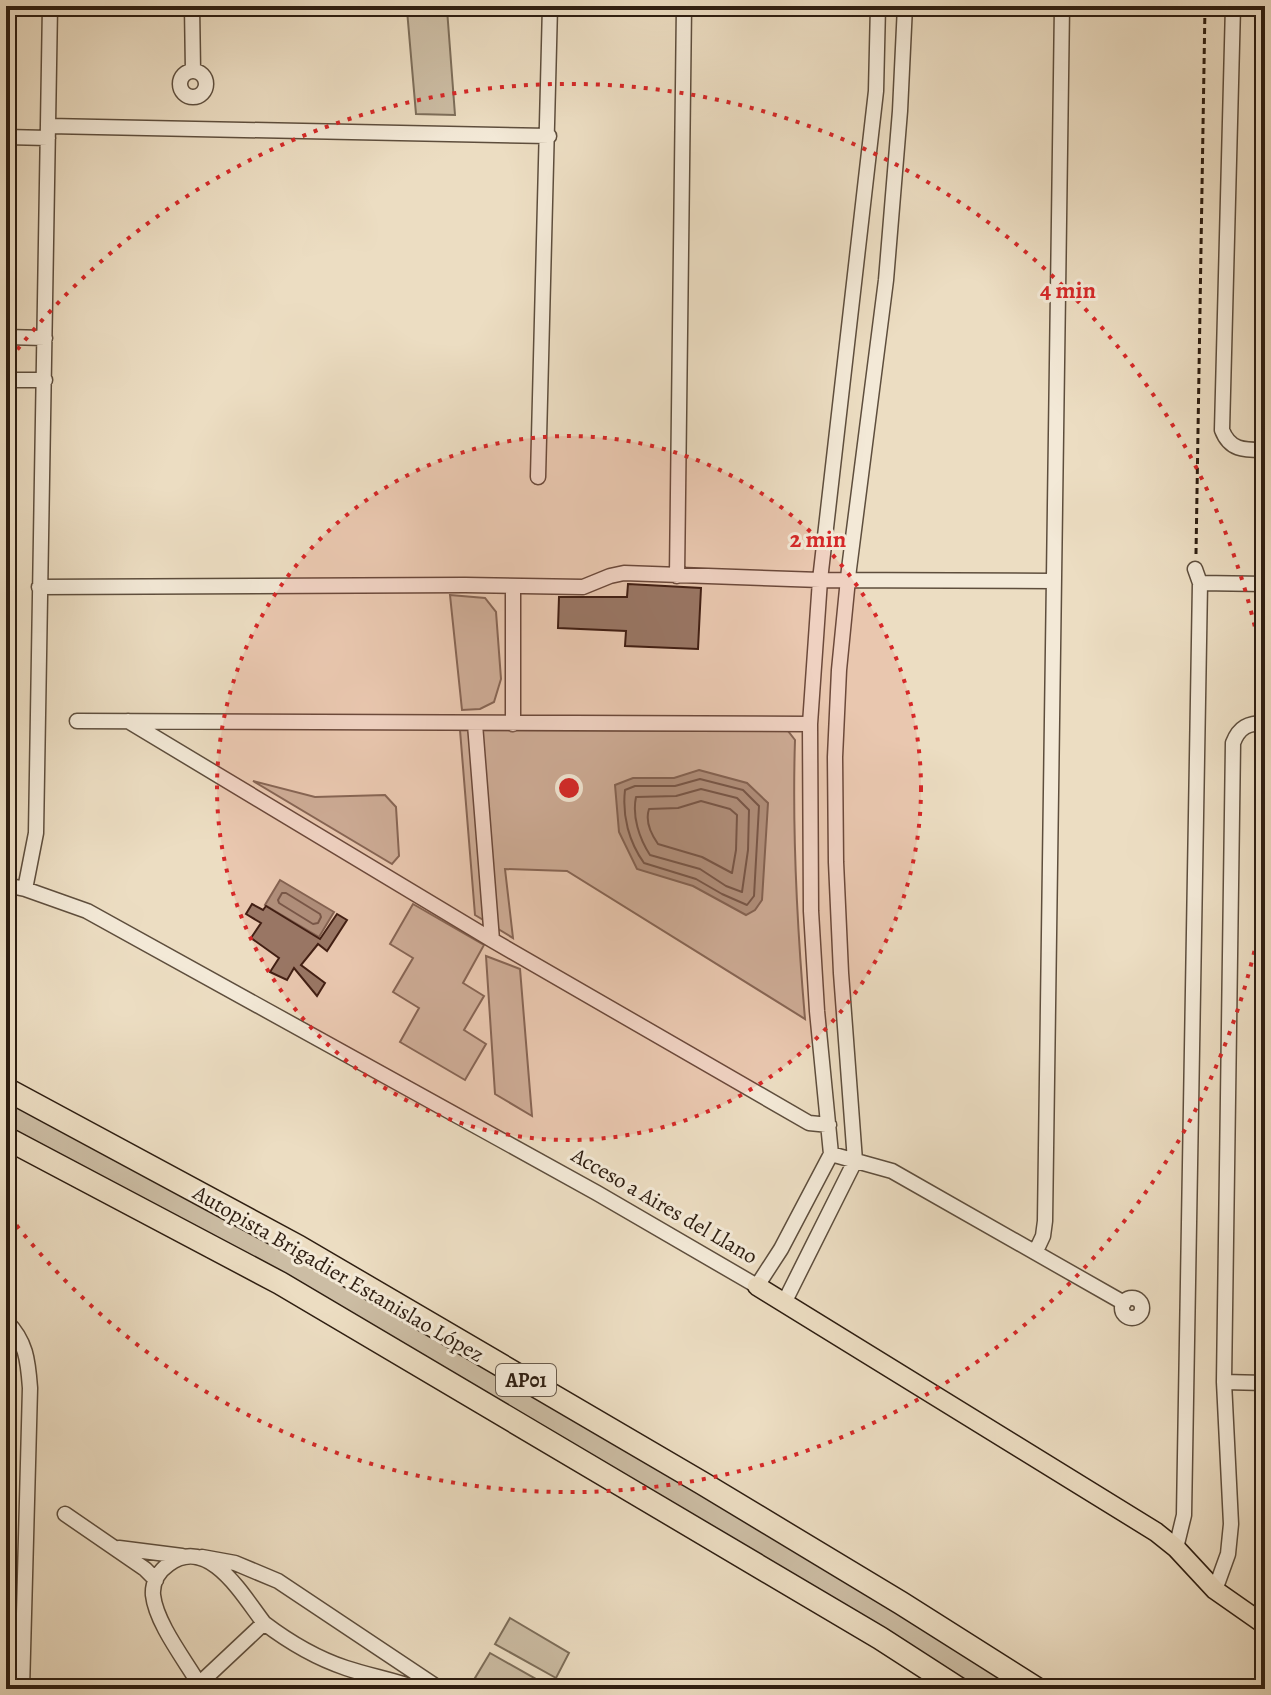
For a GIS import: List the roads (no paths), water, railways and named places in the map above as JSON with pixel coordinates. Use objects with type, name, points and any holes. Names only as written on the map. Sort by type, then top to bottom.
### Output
[{"type":"highway","name":"Autopista Brigadier Estanislao López","points":[[6,1089],[299,1247],[742,1507],[1037,1689]]},
{"type":"highway","name":"Autopista Brigadier Estanislao López","points":[[6,1138],[280,1283],[880,1638],[959,1689]]},
{"type":"main road","name":"Acceso a Aires del Llano","points":[[757,1286],[1156,1532],[1176,1548],[1215,1590],[1265,1625]]},
{"type":"street","points":[[25,889],[36,833],[50,6]]},
{"type":"street","points":[[192,6],[193,71]]},
{"type":"street","points":[[538,477],[550,6]]},
{"type":"street","points":[[677,576],[684,6]]},
{"type":"street","points":[[757,1286],[781,1249],[831,1154],[811,911],[810,724],[820,580],[876,91],[878,6]]},
{"type":"street","points":[[785,1301],[855,1161],[841,973],[836,817],[839,670],[886,280],[905,6]]},
{"type":"street","points":[[1036,1251],[1045,1221],[1062,6]]},
{"type":"street","points":[[1233,6],[1222,430],[1236,448],[1265,450]]},
{"type":"street","points":[[6,137],[48,132],[549,136]]},
{"type":"street","points":[[6,337],[45,338]]},
{"type":"street","points":[[6,380],[45,380]]},
{"type":"street","points":[[39,587],[583,587],[624,573],[820,580],[1053,581]]},
{"type":"street","points":[[1176,1548],[1183,1524],[1185,1499],[1197,576],[1265,584]]},
{"type":"street","points":[[513,586],[513,724]]},
{"type":"street","points":[[77,721],[810,724]]},
{"type":"street","points":[[128,721],[492,940],[809,1123],[829,1125]]},
{"type":"street","points":[[1215,1590],[1230,1542],[1224,1382],[1233,743],[1237,733],[1246,725],[1265,723]]},
{"type":"street","points":[[475,724],[492,940]]},
{"type":"street","name":"Acceso a Aires del Llano","points":[[6,885],[87,911],[597,1193],[757,1286]]},
{"type":"street","points":[[831,1154],[892,1171],[1124,1303]]},
{"type":"street","points":[[6,1321],[17,1332],[28,1359],[30,1388],[22,1689]]},
{"type":"street","points":[[1224,1382],[1265,1383]]},
{"type":"street","points":[[65,1514],[145,1569],[156,1580]]},
{"type":"street","points":[[114,1548],[235,1563],[278,1581],[440,1689]]},
{"type":"street","points":[[264,1623],[198,1686],[159,1616],[153,1592],[156,1580],[173,1561],[194,1557],[226,1575],[264,1623],[291,1642],[345,1668],[418,1689]]},
{"type":"water","points":[[699,770],[747,783],[768,803],[762,900],[755,910],[746,915],[693,886],[637,869],[619,832],[615,785],[633,778],[674,778]]},
{"type":"water","points":[[280,880],[334,912],[319,937],[265,905]]}]
